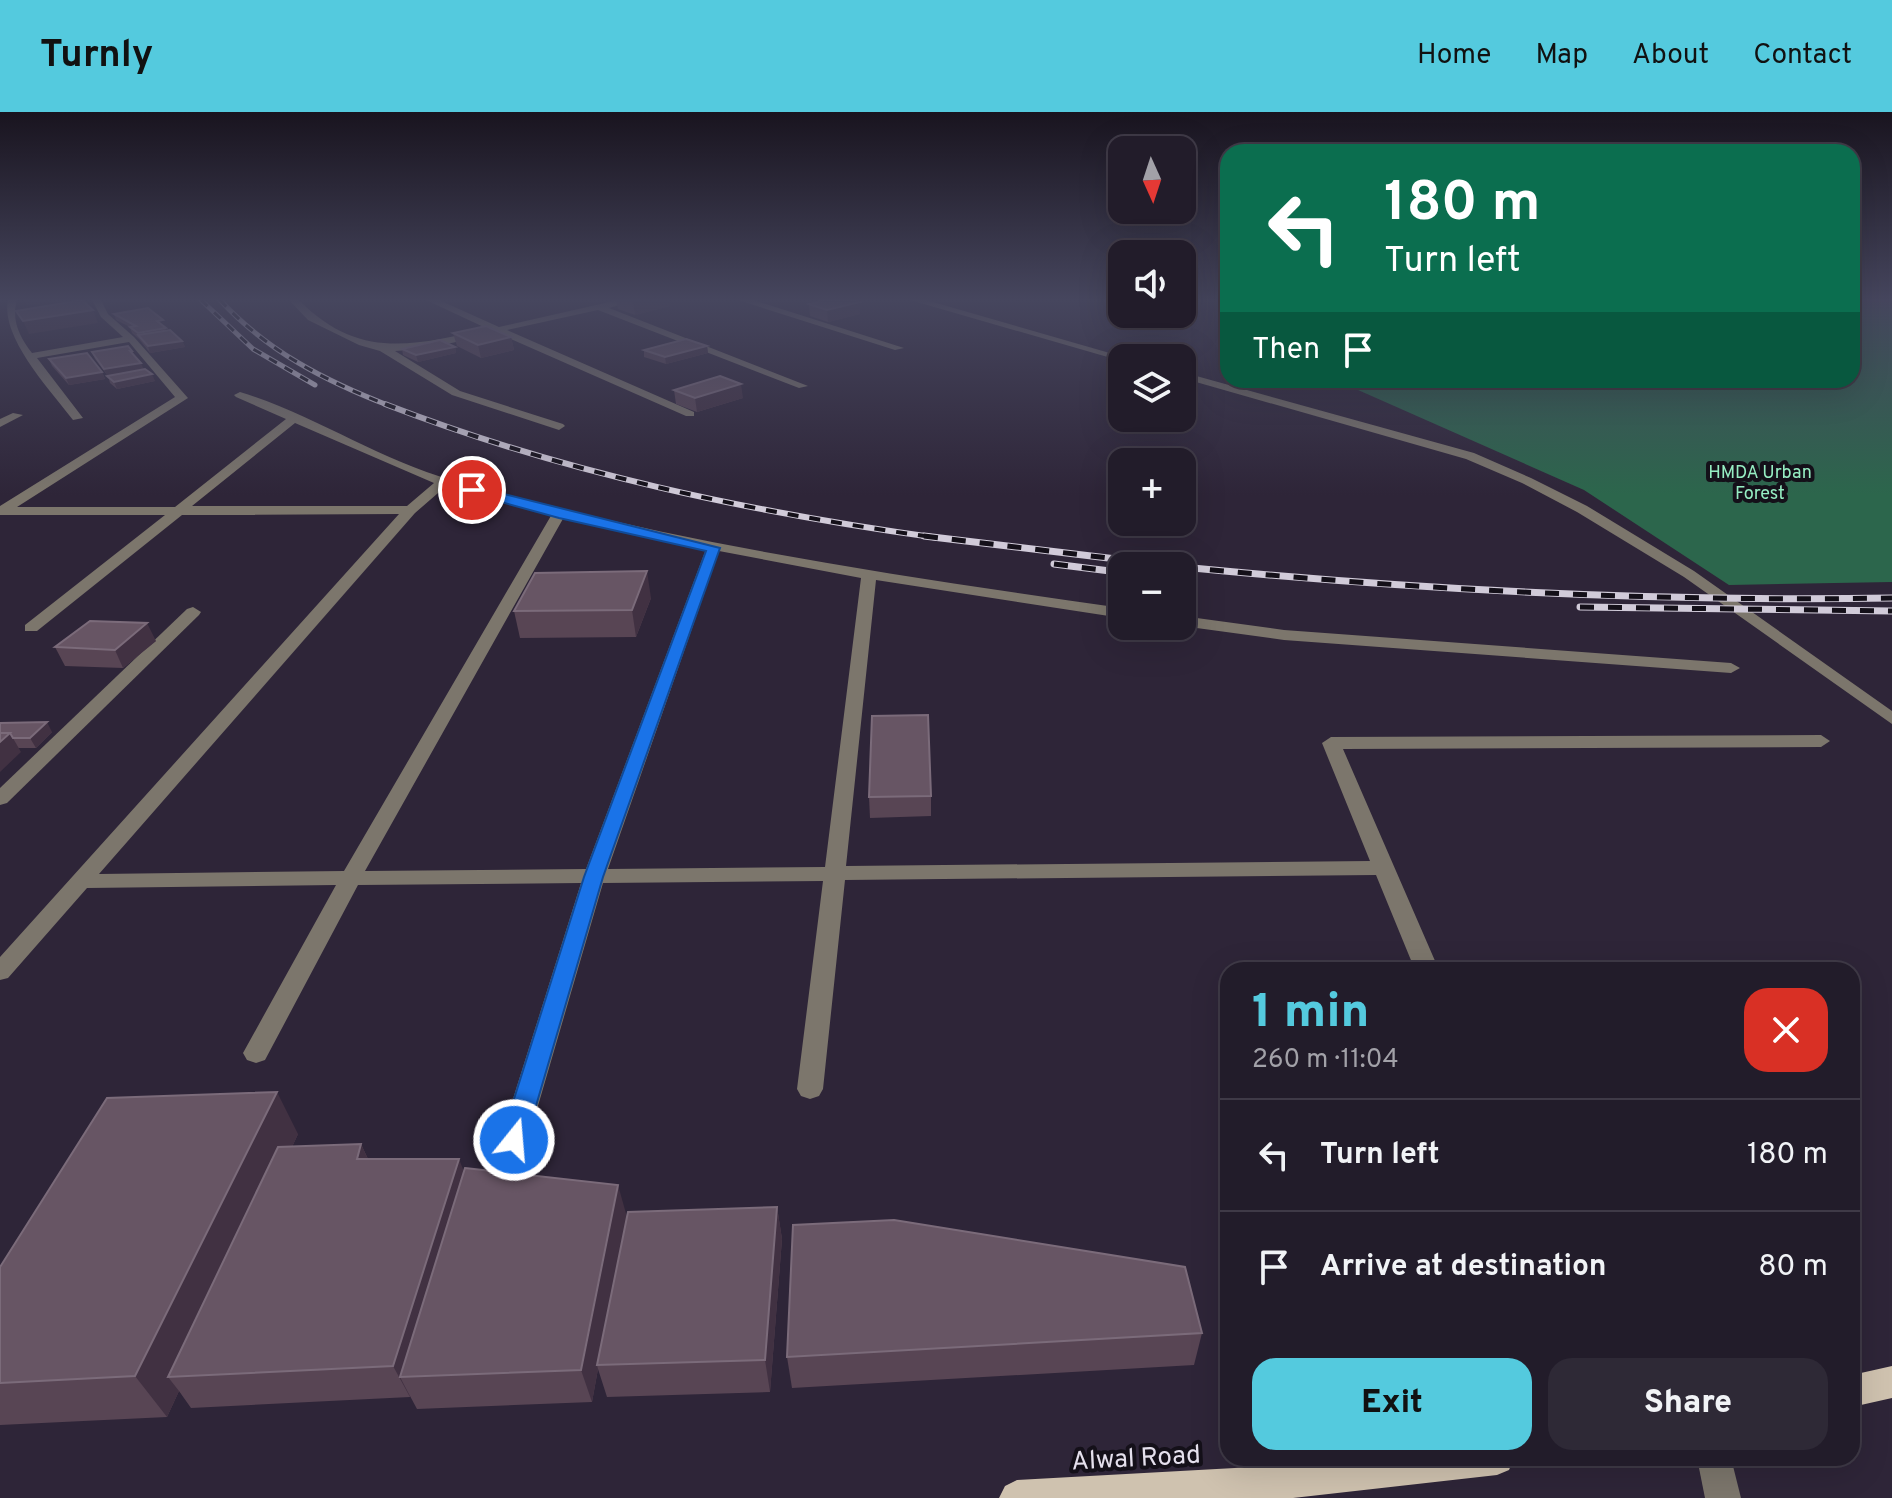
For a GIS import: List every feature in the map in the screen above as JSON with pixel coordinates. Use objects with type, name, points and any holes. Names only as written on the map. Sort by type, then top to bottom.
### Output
[{"type":"main road","points":[[1860,1389],[1892,1382]]},
{"type":"main road","name":"Alwal Road","points":[[1017,1498],[1272,1490],[1441,1466]]},
{"type":"street","points":[[38,365],[77,418]]},
{"type":"street","points":[[1,512],[182,398],[153,365]]},
{"type":"street","points":[[410,365],[456,393],[559,426]]},
{"type":"street","points":[[579,365],[690,414]]},
{"type":"street","points":[[748,365],[803,386]]},
{"type":"street","points":[[1196,379],[1220,386]]},
{"type":"street","points":[[1228,388],[1470,456],[1513,472],[1566,500],[1728,600],[1892,719]]},
{"type":"street","points":[[240,395],[292,420],[443,482],[559,514],[713,548],[1108,611]]},
{"type":"street","points":[[0,424],[17,415]]},
{"type":"street","points":[[31,628],[292,420]]},
{"type":"street","points":[[0,972],[410,510],[443,482]]},
{"type":"street","points":[[1,512],[410,510]]},
{"type":"street","points":[[256,1053],[350,879],[559,514]]},
{"type":"street","points":[[514,1140],[594,877],[713,548]]},
{"type":"street","points":[[810,1089],[869,573]]},
{"type":"street","points":[[0,799],[193,612]]},
{"type":"street","points":[[1196,623],[1299,636],[1731,668]]},
{"type":"street","points":[[1424,962],[1331,743],[1821,741]]},
{"type":"street","points":[[79,881],[1384,868]]},
{"type":"street","points":[[1716,1466],[1723,1498]]},
{"type":"green space","name":"HMDA Urban Forest","points":[[1860,365],[1892,365],[1892,582],[1729,585],[1584,490],[1354,388],[1860,388]]},
{"type":"building","points":[[54,365],[96,365],[102,372],[66,378]]},
{"type":"building","points":[[101,365],[131,365],[104,369]]},
{"type":"building","points":[[145,369],[152,374],[114,382],[107,376]]},
{"type":"building","points":[[720,376],[741,384],[695,398],[674,390]]},
{"type":"building","points":[[647,571],[632,610],[514,611],[535,573]]},
{"type":"building","points":[[90,621],[147,623],[115,650],[55,647]]},
{"type":"building","points":[[928,715],[931,796],[869,797],[872,716]]},
{"type":"building","points":[[47,722],[30,738],[13,738],[10,733],[0,733],[0,723]]},
{"type":"building","points":[[0,733],[10,733],[0,742]]},
{"type":"building","points":[[277,1092],[135,1376],[0,1383],[0,1267],[107,1098]]},
{"type":"building","points":[[361,1144],[357,1159],[459,1159],[393,1366],[168,1377],[278,1147]]},
{"type":"building","points":[[465,1168],[618,1185],[581,1370],[400,1377]]},
{"type":"building","points":[[777,1207],[765,1360],[597,1365],[628,1212]]},
{"type":"building","points":[[894,1220],[1185,1267],[1202,1333],[787,1357],[793,1225]]},
{"type":"railway","points":[[280,365],[315,385]]},
{"type":"railway","points":[[301,365],[387,405]]},
{"type":"railway","points":[[387,405],[520,450],[658,487],[798,516],[929,537]]},
{"type":"railway","points":[[924,536],[929,537]]},
{"type":"railway","points":[[929,537],[1108,558]]},
{"type":"railway","points":[[929,537],[939,538]]},
{"type":"railway","points":[[1054,564],[1108,571]]},
{"type":"railway","points":[[1196,568],[1536,593],[1714,598],[1892,598]]},
{"type":"railway","points":[[1580,607],[1892,611]]},
{"type":"route","points":[[472,490],[559,514],[713,548],[594,877],[514,1140]]}]
